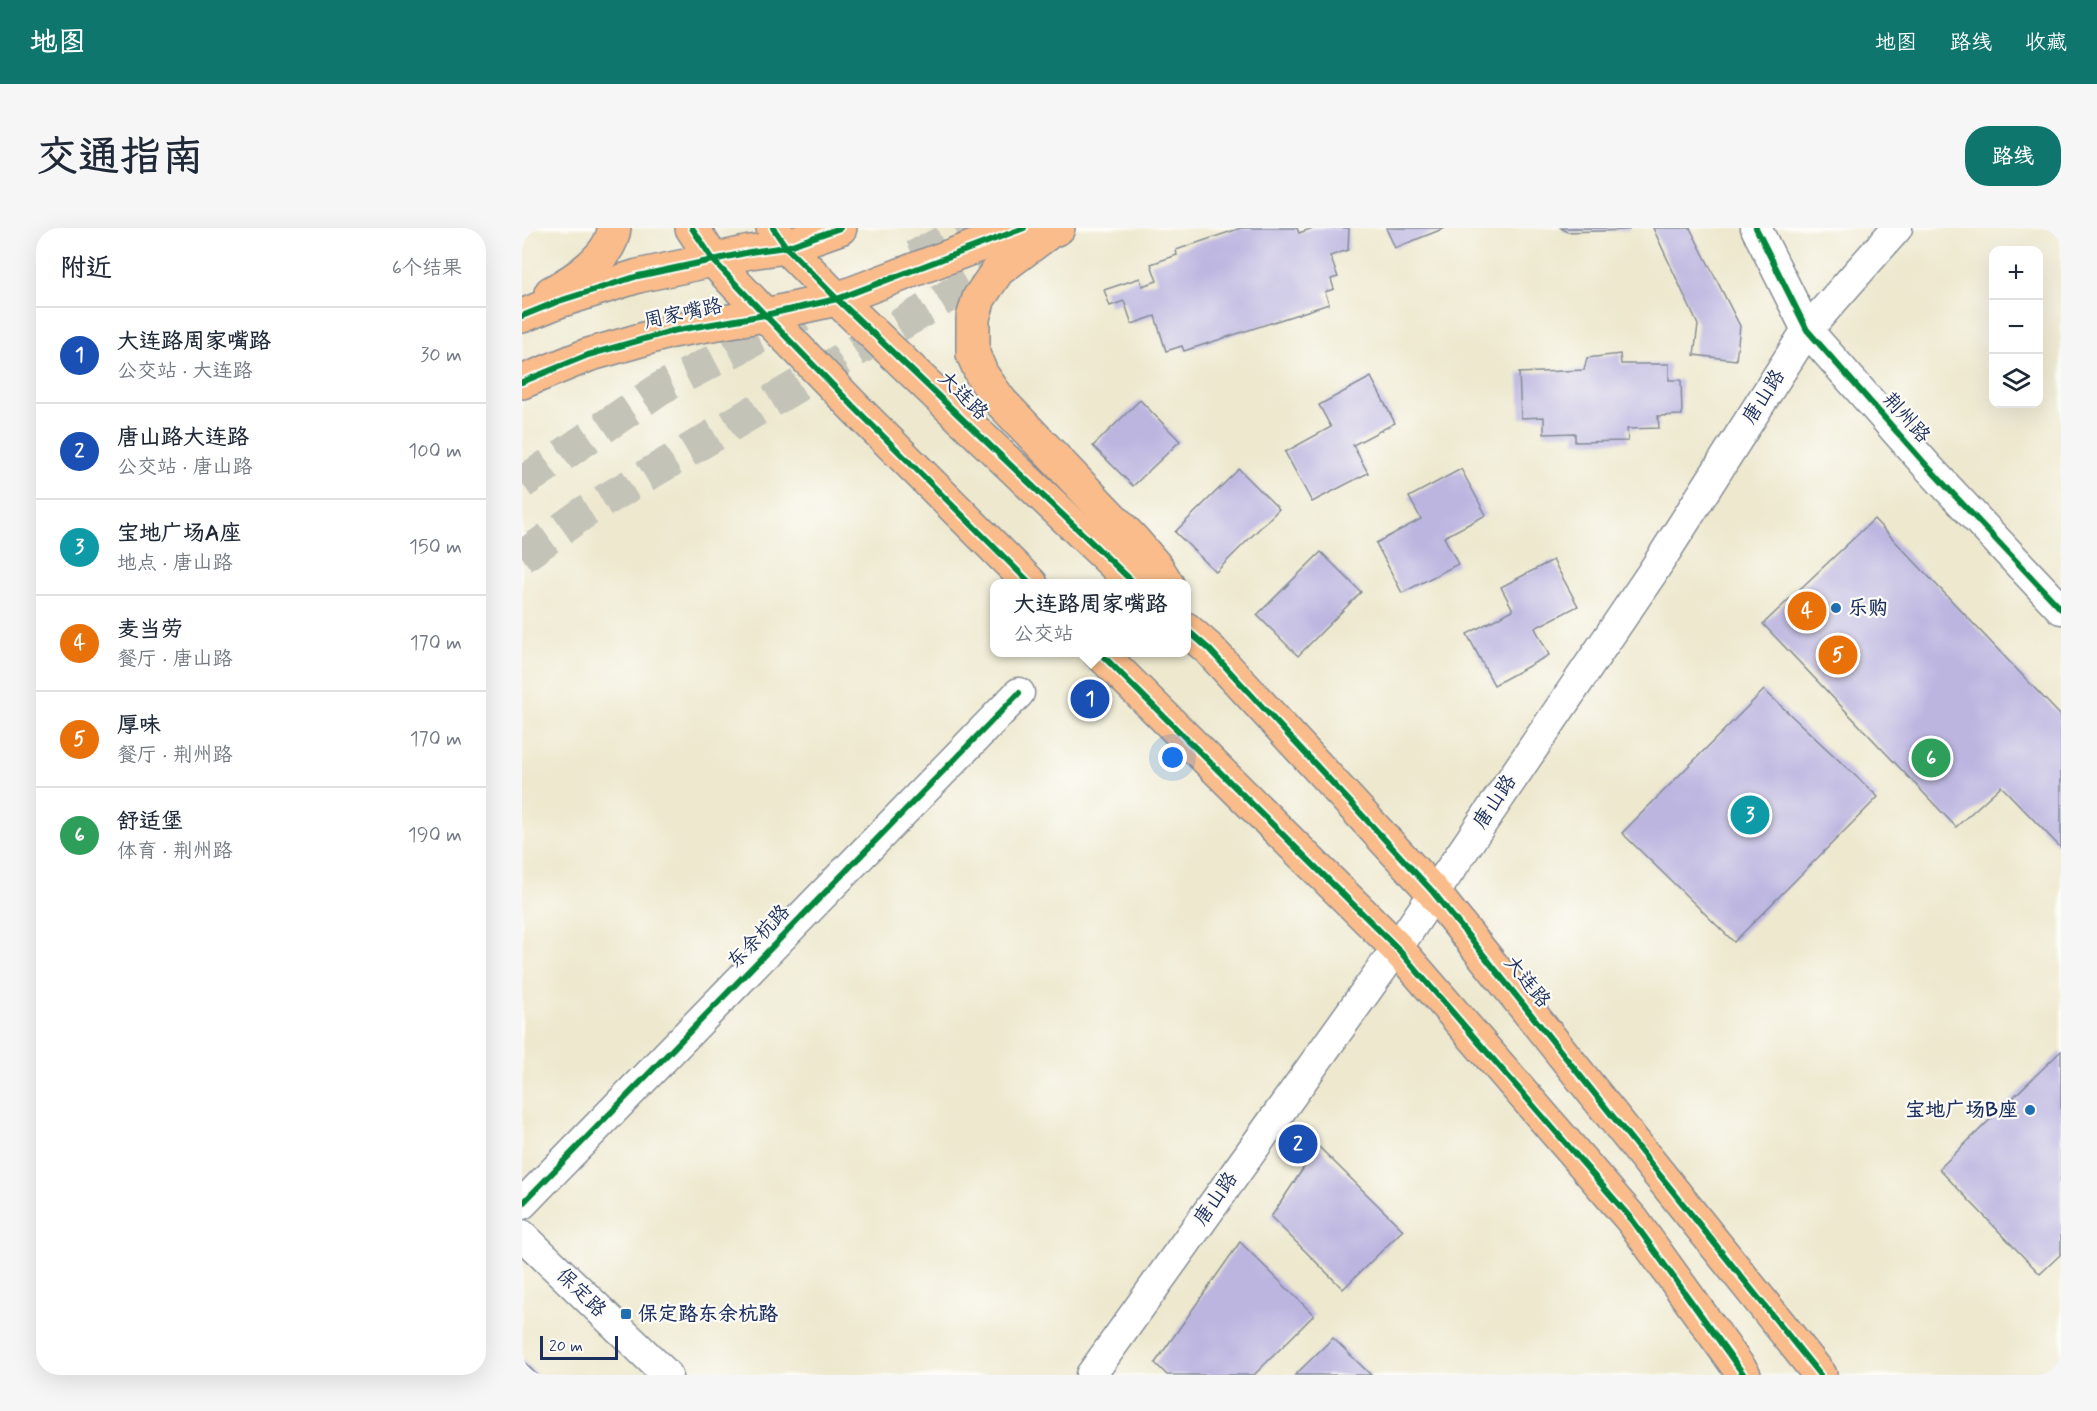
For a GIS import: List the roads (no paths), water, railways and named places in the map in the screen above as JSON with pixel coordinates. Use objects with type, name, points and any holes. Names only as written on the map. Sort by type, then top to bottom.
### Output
[{"type":"main road","points":[[522,309],[568,284],[590,266],[606,250],[614,234],[614,228]]},
{"type":"main road","points":[[692,228],[714,261],[765,315],[1026,579]]},
{"type":"main road","points":[[522,316],[559,301],[638,276],[750,252],[780,238],[840,228]]},
{"type":"main road","name":"周家嘴路","points":[[522,382],[588,355],[672,331],[765,315],[837,299],[1024,228]]},
{"type":"main road","points":[[1058,228],[998,270],[979,298],[973,318],[973,354],[982,375],[1001,402],[1134,542],[1164,579]]},
{"type":"main road","name":"大连路","points":[[780,238],[837,299],[1130,579]]},
{"type":"main road","name":"大连路","points":[[1191,625],[1197,639],[1433,892],[1820,1375]]},
{"type":"main road","points":[[1104,657],[1396,948],[1633,1221],[1744,1375]]},
{"type":"street","name":"荆州路","points":[[1756,228],[1807,330],[1927,466],[2061,609]]},
{"type":"street","name":"唐山路","points":[[1091,1375],[1396,948],[1652,573],[1807,330],[1897,228]]},
{"type":"street","name":"东余杭路","points":[[522,1204],[1019,693]]},
{"type":"street","name":"保定路","points":[[522,1235],[667,1375]]},
{"type":"tunnel","points":[[914,257],[971,228]]},
{"type":"tunnel","points":[[522,557],[585,512],[1007,261]]},
{"type":"tunnel","points":[[522,483],[661,388],[802,315]]},
{"type":"place","name":"乐购","points":[[1836,608]]},
{"type":"place","name":"麦当劳","points":[[1807,611]]},
{"type":"place","name":"厚味","points":[[1838,655]]},
{"type":"place","name":"大连路周家嘴路","points":[[1090,699]]},
{"type":"place","name":"舒适堡","points":[[1931,758]]},
{"type":"place","name":"宝地广场A座","points":[[1750,815]]},
{"type":"place","name":"宝地广场B座","points":[[2030,1110]]},
{"type":"place","name":"唐山路大连路","points":[[1298,1144]]},
{"type":"place","name":"保定路东余杭路","points":[[626,1314]]}]
